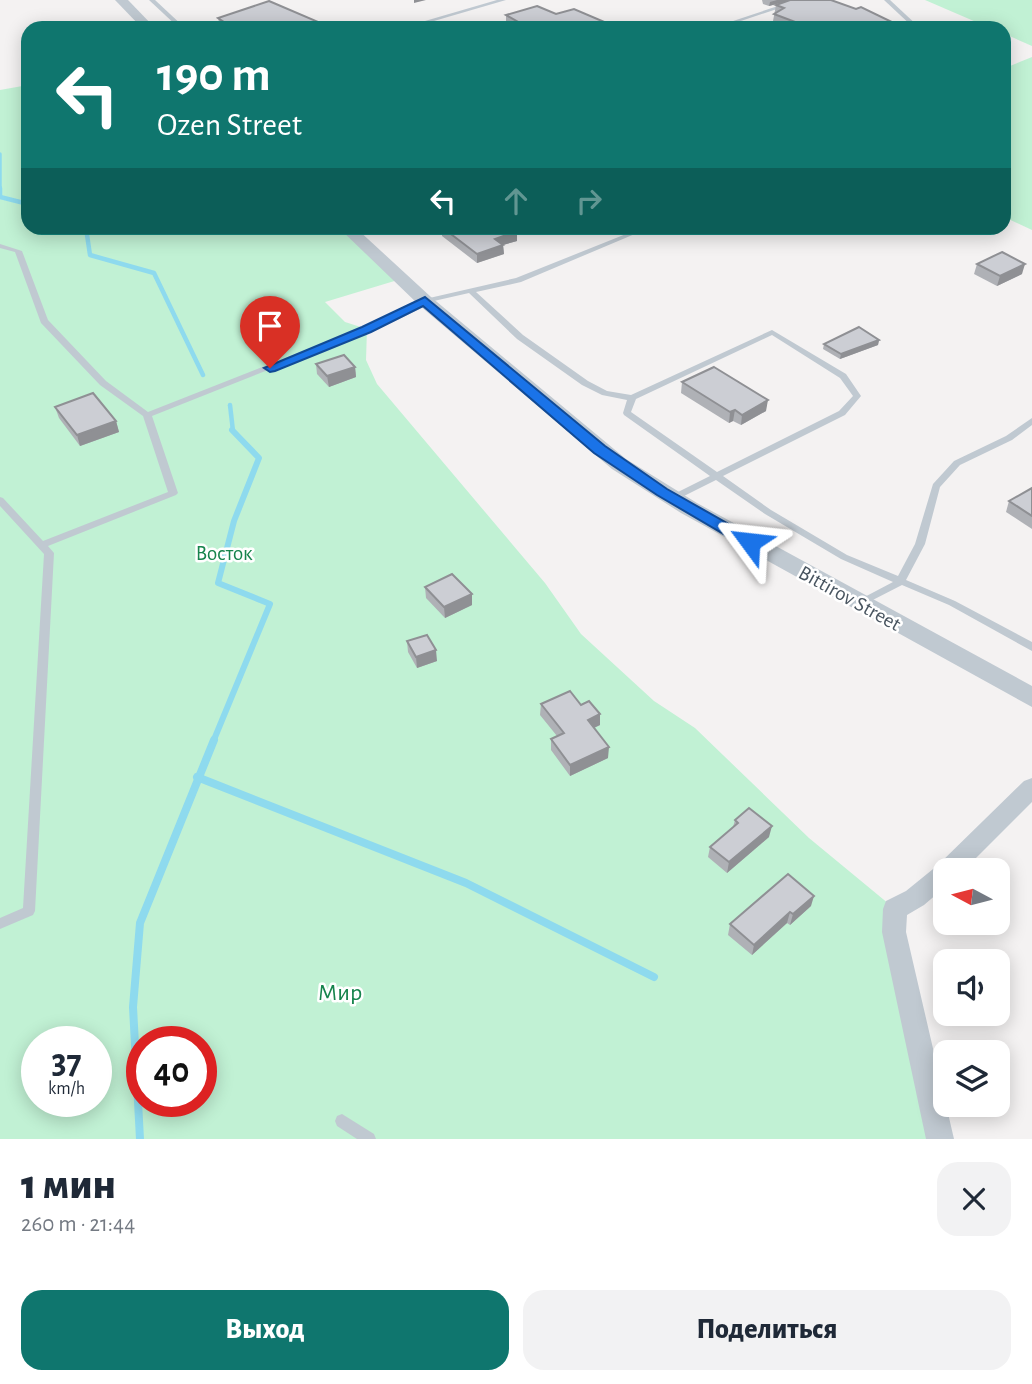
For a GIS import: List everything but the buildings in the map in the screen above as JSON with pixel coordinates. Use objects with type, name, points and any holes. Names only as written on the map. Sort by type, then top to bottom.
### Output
[{"type":"street","points":[[121,0],[142,21]]},
{"type":"street","name":"Bittirov Street","points":[[363,235],[425,301],[600,449],[673,498],[1032,698]]},
{"type":"street","points":[[367,329],[425,301]]},
{"type":"street","points":[[960,858],[996,826],[1032,787]]},
{"type":"street","points":[[933,882],[915,898],[895,909],[894,932],[940,1139]]},
{"type":"lane","points":[[152,0],[174,21]]},
{"type":"lane","points":[[429,21],[503,0]]},
{"type":"lane","points":[[736,21],[801,0]]},
{"type":"lane","points":[[887,0],[910,21]]},
{"type":"lane","points":[[425,301],[543,271],[629,235]]},
{"type":"lane","points":[[0,246],[18,251],[44,321],[103,383],[148,415],[173,493],[42,545]]},
{"type":"lane","points":[[471,291],[520,337],[585,383],[605,393],[632,398],[772,332],[843,376],[857,396],[842,413],[673,498]]},
{"type":"lane","points":[[148,415],[367,329]]},
{"type":"lane","points":[[632,398],[626,413],[768,512],[844,557],[951,603],[1032,647]]},
{"type":"lane","points":[[859,604],[900,582],[920,544],[936,486],[957,463],[1009,438],[1032,421]]},
{"type":"lane","points":[[0,500],[49,553],[29,911],[0,924]]},
{"type":"lane","points":[[342,1121],[369,1139]]},
{"type":"green space","points":[[925,0],[1032,0],[1032,46],[1011,37],[1011,21],[974,21]]},
{"type":"green space","points":[[1032,57],[1032,230],[1011,220],[1011,66]]},
{"type":"green space","name":"Восток","points":[[21,86],[21,235],[354,235],[401,279],[325,302],[345,322],[367,329],[366,360],[377,384],[545,583],[581,634],[654,701],[695,728],[809,838],[895,909],[933,1103],[933,1117],[936,1117],[940,1139],[0,1139],[0,90]]},
{"type":"waterway","points":[[0,154],[0,197],[21,202]]},
{"type":"waterway","points":[[87,235],[90,255],[154,273],[203,375]]},
{"type":"waterway","points":[[230,405],[233,431]]},
{"type":"waterway","points":[[213,742],[270,604],[218,583],[234,521],[259,458],[232,430]]},
{"type":"waterway","points":[[199,778],[214,740]]},
{"type":"waterway","points":[[140,1139],[133,1007],[140,923],[199,778]]},
{"type":"waterway","points":[[199,778],[466,883],[654,977]]},
{"type":"route","points":[[270,368],[367,329],[425,301],[600,449],[662,492],[750,542]]},
{"type":"park label","name":"Мир","points":[[340,992]]}]
